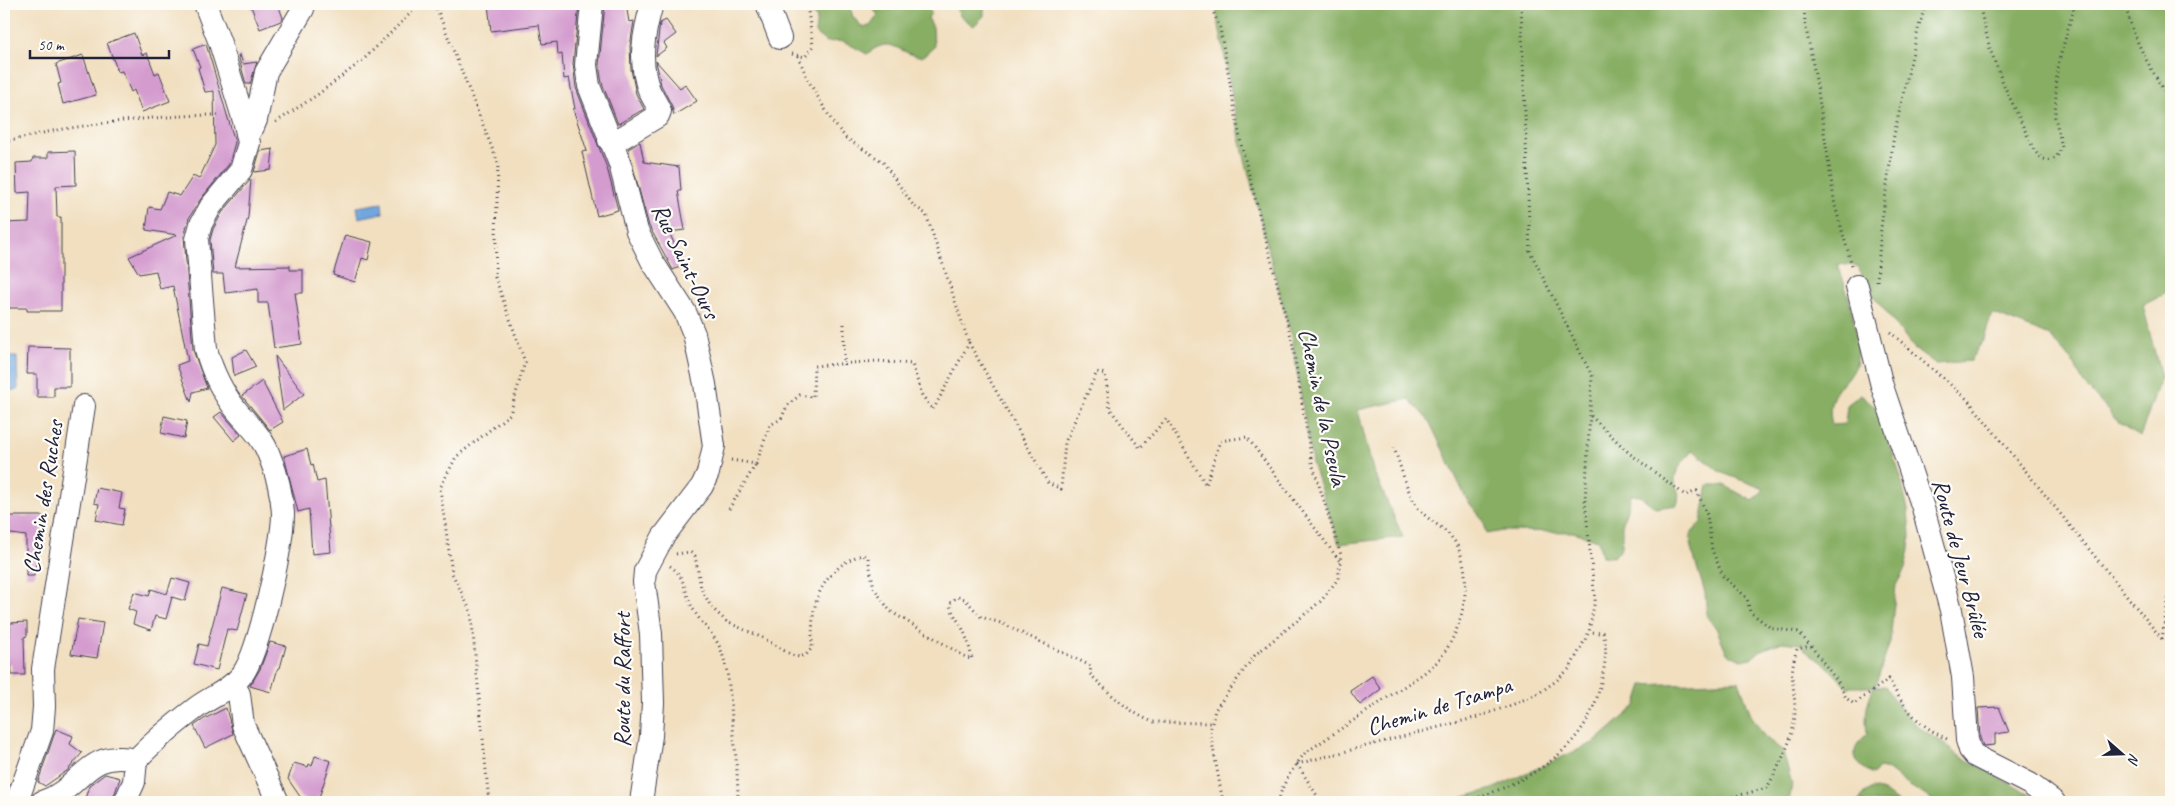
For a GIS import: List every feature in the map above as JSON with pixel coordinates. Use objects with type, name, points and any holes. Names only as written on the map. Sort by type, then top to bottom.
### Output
[{"type":"street","points":[[125,802],[134,782],[136,760],[148,747],[196,708],[233,684],[243,673],[259,634],[280,544],[283,515],[280,486],[269,454],[259,436],[228,398],[210,362],[205,340],[197,239],[201,224],[211,206],[241,170],[249,143],[245,123],[220,43],[205,4]]},
{"type":"street","points":[[245,123],[253,127],[266,72],[303,9],[303,4]]},
{"type":"street","name":"Rue Saint-Ours","points":[[592,4],[586,65],[589,86],[620,164],[637,231],[652,261],[685,312],[694,334],[701,360],[713,430],[713,457],[702,486],[663,536],[659,561]]},
{"type":"street","points":[[609,140],[623,136],[658,116],[660,111],[647,83],[643,50],[643,37],[652,4]]},
{"type":"street","points":[[766,4],[780,38]]},
{"type":"street","name":"Route de Jeur Brûlée","points":[[1867,284],[1882,386],[1923,508],[1951,610],[1963,676],[1967,739]]},
{"type":"street","points":[[1886,333],[1889,366],[1903,417],[1903,426],[1898,432]]},
{"type":"street","name":"Chemin des Ruches","points":[[20,802],[20,793],[42,732],[44,707],[43,669],[84,406]]},
{"type":"street","name":"Route du Raffort","points":[[641,802],[653,716],[651,626],[644,582],[645,571],[659,561]]},
{"type":"street","points":[[233,684],[238,694],[243,724],[278,802]]},
{"type":"street","points":[[1967,739],[1970,750],[1975,756],[2025,782],[2054,802]]},
{"type":"street","points":[[42,802],[61,794],[94,764],[105,759],[116,757],[136,760]]},
{"type":"path","points":[[4,142],[62,129],[196,115],[268,127],[317,95],[362,61],[420,4]]},
{"type":"path","points":[[435,4],[498,162],[495,277],[525,362],[510,414],[456,457],[440,488],[452,573],[471,612],[489,802]]},
{"type":"path","points":[[780,38],[792,55],[805,57],[813,46],[807,4]]},
{"type":"path","name":"Chemin de la Pseula","points":[[1210,4],[1220,28],[1241,144],[1292,342],[1312,463],[1339,544],[1341,563],[1338,579],[1321,601],[1255,655],[1215,710],[1212,723],[1212,746],[1223,802]]},
{"type":"path","name":"Chemin de Tsampa","points":[[1296,764],[1478,717],[1539,693],[1570,668],[1589,632],[1595,600],[1585,502],[1592,376],[1530,251],[1521,4]]},
{"type":"path","points":[[1804,4],[1805,23],[1817,85],[1835,206],[1867,284]]},
{"type":"path","points":[[1867,284],[1881,228],[1894,135],[1919,26],[1926,4]]},
{"type":"path","points":[[1979,4],[1990,49],[2003,83],[2034,150],[2040,158],[2048,161],[2056,158],[2062,147],[2055,117],[2057,68],[2068,22],[2075,4]]},
{"type":"path","points":[[2125,4],[2129,22],[2149,67],[2171,101]]},
{"type":"path","points":[[798,56],[808,80],[832,121],[846,138],[883,162],[913,205],[926,214],[969,343],[1048,483],[1061,489],[1065,442],[1097,372],[1105,374],[1110,410],[1140,448],[1166,419],[1206,486],[1220,441],[1247,437],[1341,563]]},
{"type":"path","points":[[844,324],[844,365]]},
{"type":"path","points":[[1886,333],[1968,400],[2162,639],[2170,588],[2171,590]]},
{"type":"path","points":[[729,509],[756,464],[770,425],[781,419],[788,406],[800,395],[813,396],[814,366],[878,361],[912,364],[922,395],[933,410],[969,343]]},
{"type":"path","points":[[1590,416],[1629,453],[1686,495],[1696,491],[1707,515],[1712,550],[1723,576],[1747,598],[1750,612],[1771,628],[1798,632],[1838,682],[1846,698],[1854,704],[1889,679],[1900,700],[1920,723],[1946,739],[1967,739]]},
{"type":"path","points":[[1279,802],[1279,797],[1296,764],[1305,752],[1424,673],[1441,658],[1456,631],[1464,596],[1465,576],[1463,562],[1455,543],[1446,531],[1429,519],[1415,504],[1394,448]]},
{"type":"path","points":[[713,457],[756,464]]},
{"type":"path","points":[[659,561],[675,554],[690,552],[695,556],[701,588],[711,607],[727,622],[763,638],[792,655],[799,656],[806,655],[812,648],[812,614],[821,587],[839,567],[854,557],[863,555],[868,558],[874,588],[890,611],[967,658],[972,659],[969,644],[951,609],[950,602],[957,597],[965,599],[981,617],[1001,623],[1091,666],[1090,674],[1111,694],[1145,719],[1153,722],[1212,723]]},
{"type":"path","points":[[659,561],[678,572],[685,584],[690,605],[715,637],[723,654],[728,681],[738,802]]},
{"type":"path","points":[[1465,802],[1497,792],[1537,772],[1571,744],[1598,702],[1605,663],[1605,639],[1603,633],[1589,632]]},
{"type":"path","points":[[1713,802],[1767,788],[1787,747],[1796,713],[1791,666],[1797,649],[1811,646]]},
{"type":"path","points":[[1296,764],[1320,802]]},
{"type":"green space","points":[[776,4],[849,4],[853,17],[863,27],[870,26],[878,15],[869,4],[927,4],[931,13],[928,18],[933,27],[934,47],[922,57],[889,45],[882,45],[867,54],[843,41],[826,42],[815,33],[817,17]]},
{"type":"green space","points":[[954,4],[984,4],[984,16],[974,26],[960,16]]},
{"type":"green space","points":[[1215,4],[2171,4],[2171,291],[2143,305],[2161,377],[2140,437],[2118,422],[2084,384],[2071,360],[2050,336],[1992,313],[1984,339],[1970,361],[1936,364],[1914,348],[1868,289],[1858,266],[1838,264],[1853,314],[1857,354],[1855,369],[1832,399],[1830,411],[1832,425],[1845,424],[1847,405],[1861,394],[1875,406],[1899,471],[1908,510],[1909,550],[1905,569],[1896,585],[1890,642],[1875,687],[1885,686],[1913,721],[1956,754],[2043,802],[1936,802],[1905,783],[1889,770],[1878,768],[1873,774],[1858,763],[1855,750],[1867,733],[1867,709],[1874,687],[1847,687],[1824,663],[1810,655],[1800,644],[1782,642],[1760,651],[1752,658],[1741,660],[1727,653],[1716,628],[1707,617],[1705,593],[1691,548],[1690,535],[1701,522],[1708,485],[1724,485],[1753,501],[1764,489],[1720,472],[1693,450],[1677,470],[1675,482],[1679,496],[1677,505],[1656,508],[1640,496],[1631,495],[1622,525],[1622,547],[1614,557],[1602,556],[1598,540],[1573,532],[1503,531],[1487,534],[1483,520],[1467,500],[1429,421],[1409,399],[1358,410],[1373,470],[1403,537],[1339,544],[1312,463],[1292,341],[1241,144]]},
{"type":"green space","points":[[1739,681],[1751,715],[1765,737],[1783,751],[1792,784],[1789,802],[1451,802],[1492,789],[1595,742],[1636,706],[1643,685]]},
{"type":"green space","points":[[1872,788],[1883,791],[1898,802],[1859,802],[1863,794]]},
{"type":"water","points":[[382,203],[383,213],[359,218],[357,207]]},
{"type":"water","points":[[4,357],[17,357],[18,390],[4,391]]},
{"type":"building","points":[[250,4],[278,4],[283,18],[281,21],[260,29]]},
{"type":"building","points":[[488,4],[579,4],[573,64],[576,88],[607,168],[618,210],[597,216],[582,152],[587,151],[573,109],[575,109],[569,78],[564,79],[562,54],[558,55],[557,42],[542,44],[539,25],[491,31]]},
{"type":"building","points":[[605,4],[626,4],[629,22],[634,21],[630,46],[631,69],[636,94],[644,109],[618,124],[602,83],[599,65]]},
{"type":"building","points":[[666,20],[676,34],[664,43],[667,48],[656,56],[660,23]]},
{"type":"building","points":[[134,33],[142,55],[147,53],[155,74],[159,72],[170,101],[142,112],[134,90],[131,92],[122,71],[118,72],[107,43]]},
{"type":"building","points":[[206,44],[235,142],[229,164],[200,200],[189,218],[184,236],[193,350],[207,388],[193,392],[191,402],[177,365],[188,361],[173,286],[160,289],[156,271],[139,274],[129,257],[177,235],[146,230],[149,207],[160,209],[167,192],[180,196],[193,176],[199,179],[215,145],[214,91],[205,92],[198,68],[200,67],[193,49]]},
{"type":"building","points":[[83,55],[96,95],[63,104],[58,84],[61,83],[56,64]]},
{"type":"building","points":[[238,55],[240,55],[243,64],[257,62],[250,84],[246,84]]},
{"type":"building","points":[[656,61],[680,88],[685,84],[697,101],[674,115],[672,106],[661,85]]},
{"type":"building","points":[[640,142],[644,162],[679,167],[681,191],[678,191],[685,230],[669,232],[684,265],[673,270],[649,226],[628,149]]},
{"type":"building","points":[[273,149],[271,170],[254,172],[260,151]]},
{"type":"building","points":[[75,151],[76,185],[56,186],[57,217],[61,217],[61,311],[27,311],[27,308],[4,308],[4,223],[29,222],[30,192],[17,193],[16,163],[32,162],[33,158],[48,158],[48,152]]},
{"type":"building","points":[[251,179],[248,217],[235,267],[290,266],[290,270],[303,270],[303,293],[295,293],[302,344],[274,348],[268,303],[258,303],[258,289],[225,293],[223,274],[213,274],[210,240],[213,229],[222,213]]},
{"type":"building","points":[[345,235],[372,242],[368,260],[362,258],[355,282],[333,275]]},
{"type":"building","points":[[28,347],[70,348],[70,387],[54,387],[54,397],[37,397],[37,374],[27,374]]},
{"type":"building","points":[[246,350],[256,367],[234,376],[232,357]]},
{"type":"building","points":[[275,356],[304,394],[283,410]]},
{"type":"building","points":[[262,381],[283,422],[270,430],[242,396]]},
{"type":"building","points":[[221,412],[241,435],[234,441],[214,417]]},
{"type":"building","points":[[164,416],[187,421],[184,438],[161,433]]},
{"type":"building","points":[[307,449],[317,482],[325,480],[331,552],[312,554],[309,509],[298,512],[284,456]]},
{"type":"building","points":[[97,488],[122,493],[119,508],[125,509],[122,525],[96,520],[99,504],[94,503]]},
{"type":"building","points":[[4,516],[43,516],[34,576],[26,576],[26,536],[4,533]]},
{"type":"building","points":[[172,578],[190,583],[185,601],[172,597],[166,619],[155,616],[151,630],[133,624],[136,612],[128,609],[134,592],[149,596],[151,589],[167,594]]},
{"type":"building","points":[[222,588],[247,594],[237,631],[227,629],[217,670],[194,664],[199,644],[207,646]]},
{"type":"building","points":[[78,619],[103,623],[97,658],[71,654]]},
{"type":"building","points":[[27,622],[27,636],[24,637],[25,675],[12,675],[11,664],[4,664],[4,637],[10,637],[10,623]]},
{"type":"building","points":[[270,642],[286,646],[271,692],[250,686],[260,669]]},
{"type":"building","points":[[1372,676],[1381,689],[1360,705],[1350,691]]},
{"type":"building","points":[[1999,707],[2009,732],[1995,734],[1995,745],[1983,746],[1980,738],[1978,708]]},
{"type":"building","points":[[226,708],[233,734],[205,748],[194,726]]},
{"type":"building","points":[[56,729],[73,736],[70,744],[82,753],[68,770],[45,786],[38,782]]},
{"type":"building","points":[[315,756],[331,761],[319,798],[315,797],[313,802],[301,798],[288,779],[294,763],[308,767],[309,764],[312,766]]},
{"type":"building","points":[[105,774],[120,778],[112,802],[84,802],[89,786]]}]
